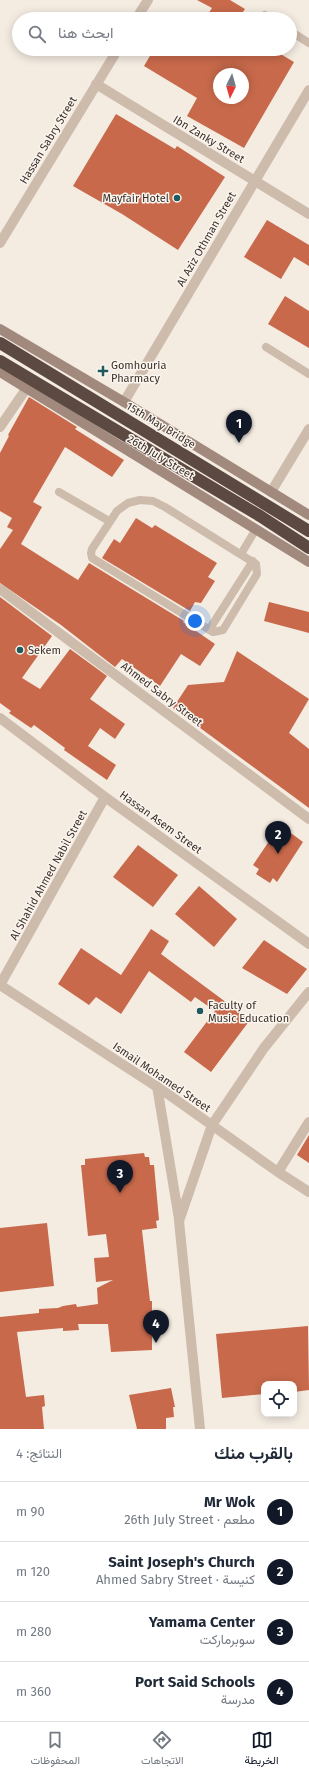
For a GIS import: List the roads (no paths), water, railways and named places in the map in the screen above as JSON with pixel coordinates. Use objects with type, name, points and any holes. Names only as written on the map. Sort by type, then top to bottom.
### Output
[{"type":"highway","name":"15th May Bridge","points":[[0,343],[309,531]]},
{"type":"highway","points":[[0,362],[260,516],[309,548]]},
{"type":"street","points":[[140,12],[148,0]]},
{"type":"street","name":"Hassan Sabry Street","points":[[0,243],[4,227],[114,56]]},
{"type":"street","name":"Ibn Zanky Street","points":[[96,84],[309,214]]},
{"type":"street","name":"Al Aziz Othman Street","points":[[124,402],[254,180],[309,90]]},
{"type":"street","points":[[0,329],[124,402],[309,515]]},
{"type":"street","name":"26th July Street","points":[[0,372],[309,562]]},
{"type":"street","points":[[0,426],[26,389]]},
{"type":"street","points":[[271,492],[307,436]]},
{"type":"street","name":"Ahmed Sabry Street","points":[[0,589],[309,819]]},
{"type":"street","name":"Hassan Asem Street","points":[[0,718],[105,797],[309,944]]},
{"type":"street","name":"Al Shahid Ahmed Nabil Street","points":[[0,985],[105,797]]},
{"type":"street","name":"Ismail Mohamed Street","points":[[0,985],[161,1089],[278,1172],[309,1192]]},
{"type":"street","points":[[179,1221],[212,1124],[264,1048],[309,992]]},
{"type":"street","points":[[161,1089],[179,1221],[200,1429]]},
{"type":"street","points":[[278,1172],[309,1122]]},
{"type":"lane","points":[[297,35],[309,43]]},
{"type":"lane","points":[[266,347],[309,374]]},
{"type":"lane","points":[[59,492],[109,521]]},
{"type":"lane","points":[[140,500],[154,501],[253,561],[209,630],[92,558],[92,549],[109,521],[117,511],[128,503],[140,500]]},
{"type":"lane","points":[[241,554],[256,529]]},
{"type":"place","name":"Mayfair Hotel","points":[[177,198]]},
{"type":"place","name":"Gomhouria Pharmacy","points":[[103,371]]},
{"type":"place","name":"Mr Wok","points":[[239,443]]},
{"type":"place","name":"Sekem","points":[[20,650]]},
{"type":"place","name":"Saint Joseph's Church","points":[[278,854]]},
{"type":"place","name":"Faculty of Music Education","points":[[200,1011]]},
{"type":"place","name":"Yamama Center","points":[[120,1193]]},
{"type":"place","name":"Port Said Schools","points":[[156,1343]]}]
